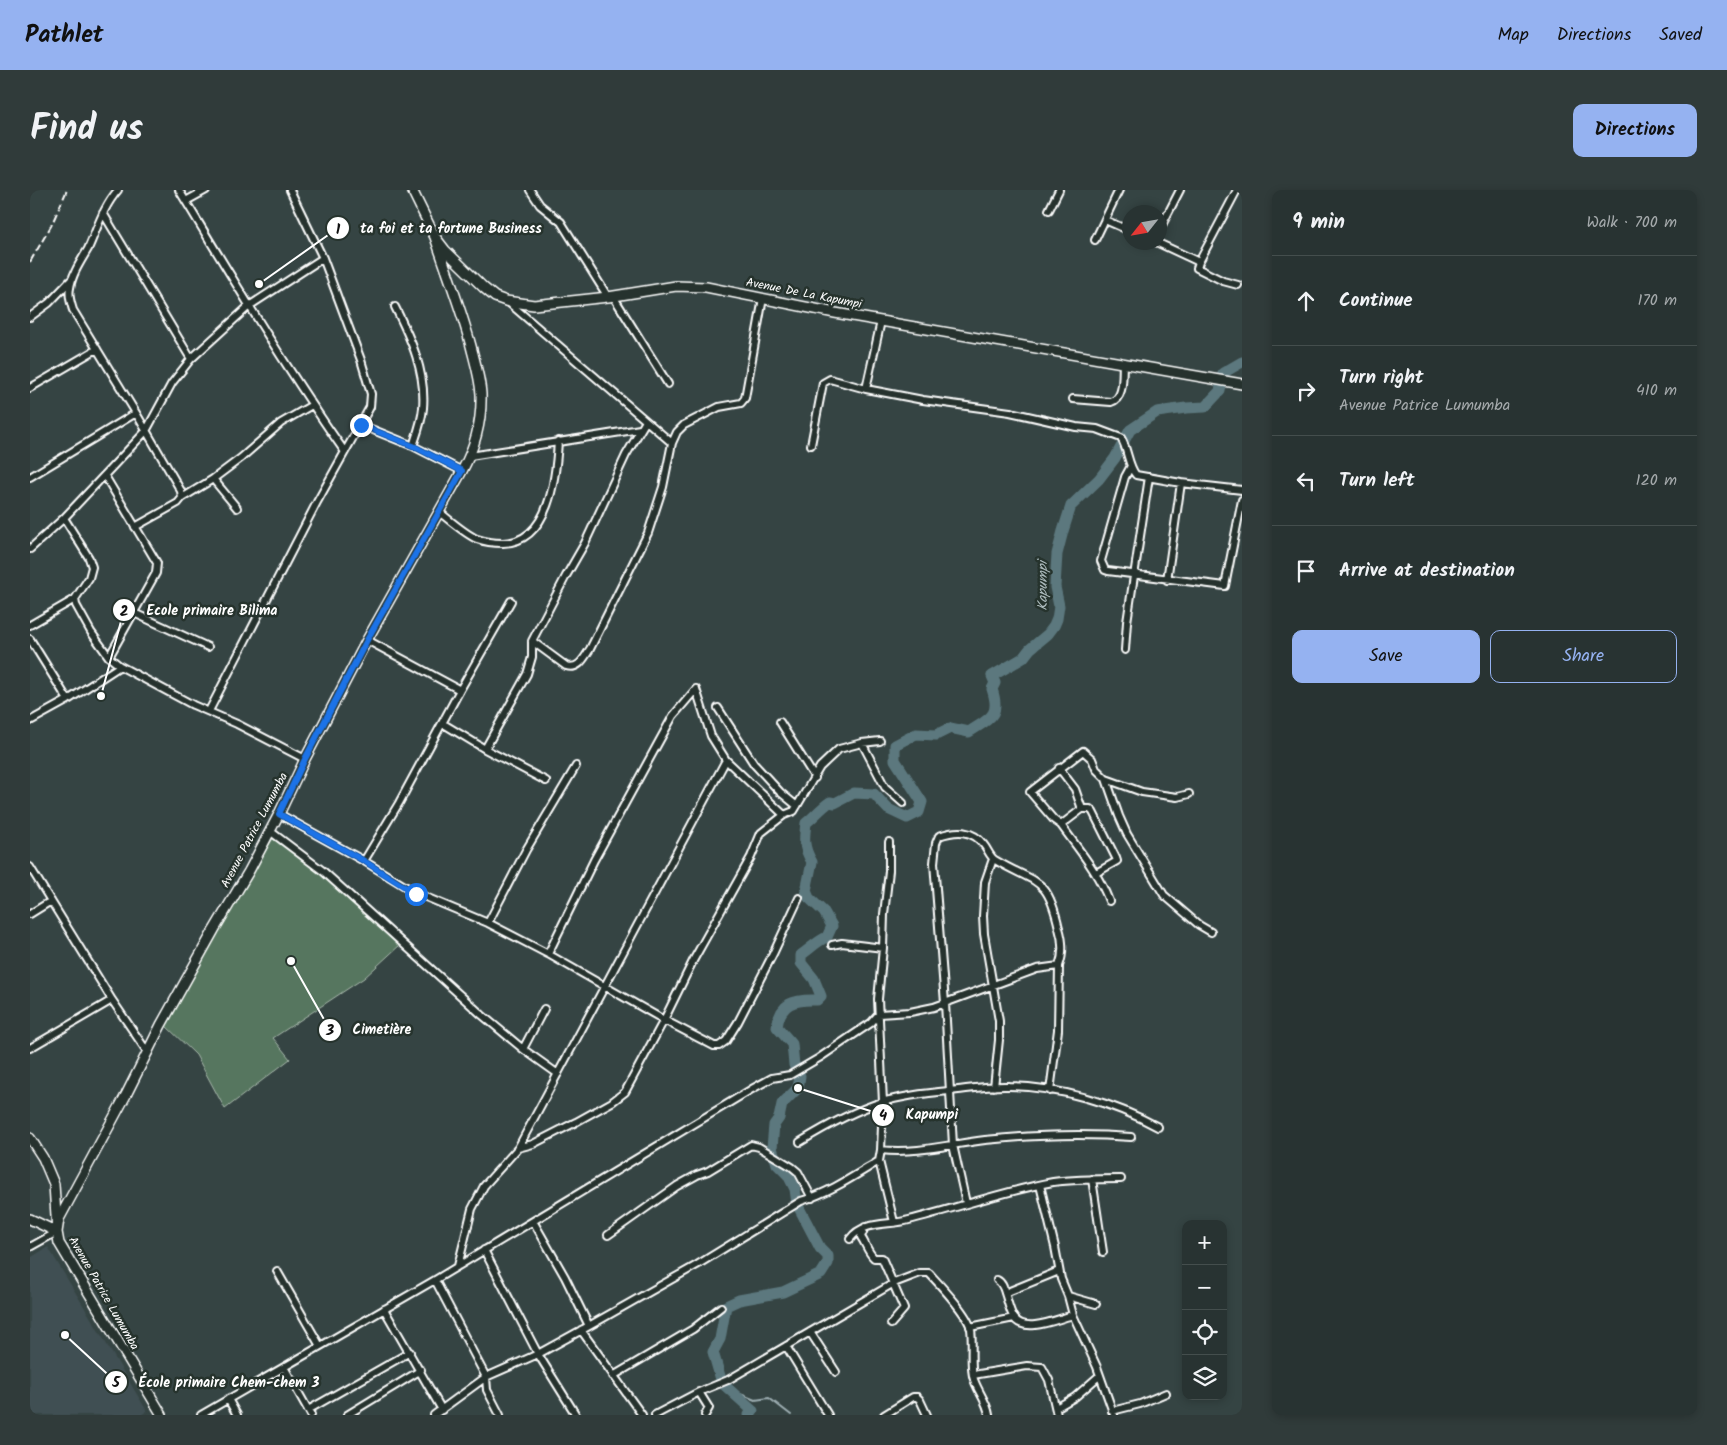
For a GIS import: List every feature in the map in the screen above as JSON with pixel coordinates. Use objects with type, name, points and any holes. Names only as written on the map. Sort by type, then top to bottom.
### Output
[{"type":"street","points":[[118,190],[110,199],[103,212],[88,248],[72,279],[69,290],[70,298],[73,310],[136,412],[181,491],[182,498]]},
{"type":"street","points":[[179,190],[249,306],[312,405],[345,452]]},
{"type":"street","points":[[186,201],[206,190]]},
{"type":"street","points":[[209,711],[317,502],[370,407],[372,394],[361,360],[323,258],[290,190]]},
{"type":"street","name":"Avenue De La Kapumpi","points":[[412,190],[435,237],[455,261],[484,288],[506,301],[534,305],[611,297],[676,286],[706,287],[881,321],[1242,384]]},
{"type":"street","points":[[530,190],[540,205],[561,222],[668,384]]},
{"type":"street","points":[[1049,210],[1059,190]]},
{"type":"street","points":[[1095,240],[1119,190]]},
{"type":"street","points":[[1167,215],[1180,190]]},
{"type":"street","points":[[1238,190],[1197,268],[1223,281],[1238,285]]},
{"type":"street","points":[[103,212],[191,359]]},
{"type":"street","points":[[1105,220],[1122,227]]},
{"type":"street","name":"Avenue Patrice Lumumba","points":[[162,1415],[59,1243],[57,1232],[59,1219],[148,1053],[161,1025],[249,871],[367,640],[462,471],[475,444],[481,395],[478,373],[467,332],[435,237]]},
{"type":"street","points":[[1167,247],[1199,262]]},
{"type":"street","points":[[30,549],[64,518],[146,431],[172,383],[191,359],[249,306],[323,258]]},
{"type":"street","points":[[30,317],[49,303],[72,279]]},
{"type":"street","points":[[532,641],[566,666],[576,666],[583,660],[648,533],[663,487],[672,443],[677,432],[684,424],[719,407],[741,403],[745,398],[763,298]]},
{"type":"street","points":[[506,301],[672,443]]},
{"type":"street","points":[[395,307],[418,358],[423,387],[423,410],[413,446]]},
{"type":"street","points":[[866,388],[881,321]]},
{"type":"street","points":[[30,388],[97,349]]},
{"type":"street","points":[[1073,399],[1111,402],[1117,400],[1120,396],[1123,364]]},
{"type":"street","points":[[811,445],[823,383],[830,379],[923,400],[1010,412],[1076,427],[1097,429],[1121,438],[1127,448],[1130,466],[1136,475],[1181,483],[1242,490]]},
{"type":"street","points":[[136,527],[178,503],[182,498],[213,479],[241,458],[281,423],[312,405]]},
{"type":"street","points":[[30,477],[136,412]]},
{"type":"street","points":[[485,748],[527,674],[532,658],[532,641],[585,543],[640,429],[646,421]]},
{"type":"street","points":[[361,425],[413,446],[462,471]]},
{"type":"street","points":[[470,456],[640,429]]},
{"type":"street","points":[[439,512],[476,538],[492,543],[520,539],[531,533],[540,522],[555,478],[558,441]]},
{"type":"street","points":[[1130,466],[1124,477],[1101,560],[1105,570],[1167,580],[1225,586],[1242,500]]},
{"type":"street","points":[[105,476],[157,563],[156,573],[109,657]]},
{"type":"street","points":[[1125,650],[1127,622],[1149,477]]},
{"type":"street","points":[[213,479],[236,508]]},
{"type":"street","points":[[1167,580],[1181,483]]},
{"type":"street","points":[[30,625],[75,598],[89,578],[92,567],[64,518]]},
{"type":"street","points":[[75,598],[79,611],[109,657],[120,666],[193,705],[237,724],[305,759]]},
{"type":"street","points":[[364,861],[399,803],[442,722],[511,601]]},
{"type":"street","points":[[134,613],[208,647]]},
{"type":"street","points":[[30,639],[68,700]]},
{"type":"street","points":[[367,640],[460,690]]},
{"type":"street","points":[[30,722],[120,666]]},
{"type":"street","points":[[548,954],[594,860],[673,716],[696,688],[711,736],[726,760],[784,815]]},
{"type":"street","points":[[718,708],[754,764],[780,792],[797,806]]},
{"type":"street","points":[[442,722],[546,781]]},
{"type":"street","points":[[780,722],[815,778]]},
{"type":"street","points":[[518,1148],[533,1144],[576,1122],[612,1102],[625,1092],[694,959],[751,857],[761,834],[784,815],[794,811],[820,768],[839,749],[880,741]]},
{"type":"street","points":[[862,743],[886,787],[903,802]]},
{"type":"street","points":[[1109,901],[1096,873],[1061,825],[1054,820],[1030,792],[1083,751],[1092,759],[1096,769],[1106,779],[1142,792],[1177,797],[1189,794]]},
{"type":"street","points":[[458,1266],[472,1209],[484,1186],[518,1148],[726,760]]},
{"type":"street","points":[[488,923],[526,850],[576,766]]},
{"type":"street","points":[[1059,768],[1075,789],[1082,809]]},
{"type":"street","points":[[1106,779],[1127,834],[1164,895],[1169,902],[1198,925],[1212,932]]},
{"type":"street","points":[[1061,825],[1082,809],[1090,809],[1093,812],[1117,861],[1096,873]]},
{"type":"street","points":[[279,814],[364,861],[416,894],[488,923],[714,1046],[719,1046],[726,1040],[738,1022],[800,898]]},
{"type":"street","points":[[270,831],[323,871],[482,1015],[523,1049],[558,1074]]},
{"type":"street","points":[[966,1203],[953,1145],[945,1003],[934,863],[936,842],[939,836],[960,831],[966,832],[984,844],[993,859],[1032,878],[1047,890],[1054,907],[1061,936],[1063,956],[1059,966],[1058,1030],[1050,1091]]},
{"type":"street","points":[[889,842],[889,871],[878,999],[882,1102],[879,1161],[894,1222]]},
{"type":"street","points":[[993,859],[985,882],[983,916],[984,934],[999,1020],[994,1087]]},
{"type":"street","points":[[30,867],[112,1000],[148,1053]]},
{"type":"street","points":[[30,914],[51,901]]},
{"type":"street","points":[[832,945],[842,943],[883,948]]},
{"type":"street","points":[[201,1415],[435,1280],[752,1089],[772,1078],[790,1075],[871,1023],[879,1014],[910,1012],[945,1003],[1037,969],[1059,966]]},
{"type":"street","points":[[30,1048],[112,1000]]},
{"type":"street","points":[[523,1049],[544,1009]]},
{"type":"street","points":[[800,1142],[854,1113],[882,1102],[950,1091],[994,1087],[1026,1087],[1077,1096],[1144,1120],[1158,1127]]},
{"type":"street","points":[[881,1150],[910,1150],[983,1140],[1067,1134],[1131,1137]]},
{"type":"street","points":[[30,1138],[43,1158],[54,1184],[57,1232]]},
{"type":"street","points":[[608,1235],[677,1186],[708,1171],[751,1145],[759,1147],[798,1172],[812,1198]]},
{"type":"street","points":[[434,1415],[486,1377],[538,1354],[697,1264],[801,1201],[838,1186],[879,1161]]},
{"type":"street","points":[[850,1239],[855,1232],[865,1227],[907,1221],[966,1203],[1040,1185],[1072,1180],[1121,1178]]},
{"type":"street","points":[[1092,1179],[1103,1252]]},
{"type":"street","points":[[1040,1185],[1059,1271],[1073,1315],[1091,1352],[1113,1413],[1166,1393]]},
{"type":"street","points":[[31,1220],[57,1232]]},
{"type":"street","points":[[533,1221],[588,1326]]},
{"type":"street","points":[[865,1227],[861,1236],[868,1252],[874,1258],[882,1258],[904,1309],[891,1324]]},
{"type":"street","points":[[30,1247],[57,1232]]},
{"type":"street","points":[[484,1250],[538,1354],[576,1415]]},
{"type":"street","points":[[277,1271],[320,1346]]},
{"type":"street","points":[[1005,1293],[1059,1271]]},
{"type":"street","points":[[655,1415],[699,1392],[728,1380],[894,1283],[920,1273],[929,1273],[964,1315],[970,1327],[973,1375],[977,1388],[988,1407],[989,1415]]},
{"type":"street","points":[[435,1280],[486,1377],[487,1390],[500,1415]]},
{"type":"street","points":[[997,1280],[1000,1282],[1005,1293],[1014,1318],[1021,1324],[1031,1326],[1073,1315]]},
{"type":"street","points":[[1068,1296],[1096,1304]]},
{"type":"street","points":[[613,1376],[693,1329],[721,1307]]},
{"type":"street","points":[[384,1309],[421,1370],[442,1410]]},
{"type":"street","points":[[970,1327],[1014,1318]]},
{"type":"street","points":[[581,1330],[642,1415]]},
{"type":"street","points":[[810,1332],[836,1372]]},
{"type":"street","points":[[786,1346],[828,1415]]},
{"type":"street","points":[[284,1367],[310,1412],[410,1352]]},
{"type":"street","points":[[973,1375],[1027,1366],[1042,1367],[1049,1380],[1057,1411],[1099,1376]]},
{"type":"street","points":[[347,1415],[421,1370]]},
{"type":"street","points":[[699,1392],[709,1408],[705,1415]]},
{"type":"street","points":[[884,1415],[917,1397],[927,1415]]},
{"type":"street","points":[[228,1399],[237,1415]]},
{"type":"shaded area","points":[[48,1247],[147,1411],[141,1415],[30,1415],[30,1258]]},
{"type":"green space","points":[[275,835],[401,944],[364,978],[273,1038],[290,1059],[225,1109],[196,1055],[163,1023]]},
{"type":"waterway","name":"Kapumpi","points":[[749,1415],[753,1411],[722,1383],[713,1352],[720,1339],[726,1306],[739,1300],[783,1292],[821,1274],[828,1263],[828,1256],[820,1248],[797,1204],[795,1189],[788,1175],[777,1164],[772,1148],[774,1125],[779,1118],[782,1104],[798,1088],[800,1076],[794,1065],[792,1044],[777,1027],[779,1019],[781,1013],[790,1004],[801,1000],[817,1000],[821,996],[814,979],[801,963],[801,955],[827,937],[832,926],[824,912],[809,898],[806,891],[812,862],[805,843],[806,823],[830,802],[835,803],[854,793],[874,794],[888,809],[907,818],[919,812],[922,802],[895,760],[895,745],[916,734],[936,735],[950,728],[969,732],[992,715],[995,705],[992,689],[995,683],[992,676],[1023,658],[1030,649],[1048,634],[1057,619],[1059,606],[1055,587],[1057,554],[1071,506],[1099,479],[1115,458],[1130,430],[1157,412],[1205,407],[1220,391],[1223,373],[1242,362]]},
{"type":"waterway","points":[[728,1389],[755,1400],[769,1398],[791,1415]]},
{"type":"railway","points":[[30,262],[51,226],[67,190]]},
{"type":"place","name":"ta foi et ta fortune Business","points":[[259,284]]},
{"type":"place","name":"Ecole primaire Bilima","points":[[101,696]]},
{"type":"place","name":"Cimetière","points":[[291,961]]},
{"type":"place","name":"Kapumpi","points":[[798,1088]]},
{"type":"place","name":"École primaire Chem-chem 3","points":[[65,1335]]},
{"type":"route","points":[[361,425],[413,446],[462,471],[367,640],[305,759],[279,814],[364,861],[416,894]]}]
